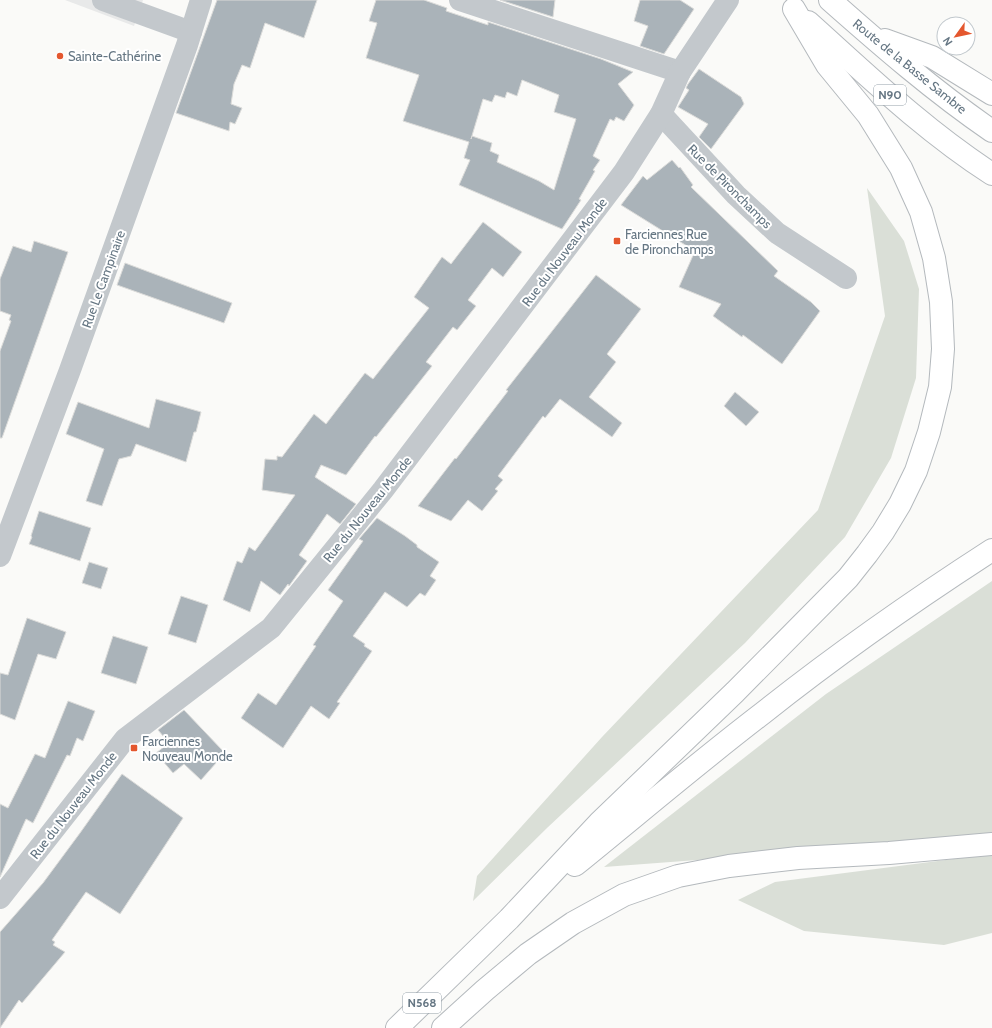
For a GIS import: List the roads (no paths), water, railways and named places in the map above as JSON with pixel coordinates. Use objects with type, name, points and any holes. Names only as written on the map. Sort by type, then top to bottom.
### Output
[{"type":"highway","name":"Route de la Basse Sambre","points":[[830,0],[924,80],[992,131]]},
{"type":"highway","points":[[509,919],[599,824],[735,692],[848,578],[879,537],[900,504],[916,472],[929,432],[940,387],[942,349],[941,302],[934,258],[921,212],[897,161],[868,115],[827,65],[789,5]]},
{"type":"highway","name":"N90","points":[[789,5],[904,108],[992,174]]},
{"type":"highway","points":[[867,33],[932,57],[992,94]]},
{"type":"highway","points":[[509,919],[677,781],[764,712],[872,631],[992,550]]},
{"type":"highway","points":[[444,1028],[485,990],[528,954],[573,923],[624,895],[678,876],[729,866],[798,858],[992,844]]},
{"type":"highway","name":"N568","points":[[397,1028],[509,919]]},
{"type":"street","points":[[102,0],[191,32]]},
{"type":"street","name":"Rue Le Campinaire","points":[[0,556],[70,370],[191,32],[201,0]]},
{"type":"street","points":[[460,0],[680,72]]},
{"type":"street","name":"Rue du Nouveau Monde","points":[[0,898],[125,739],[271,628],[383,490],[624,172],[661,114],[680,72],[728,0]]},
{"type":"street","name":"Rue de Pironchamps","points":[[661,114],[736,194],[777,233],[846,278]]},
{"type":"place","name":"Sainte-Cathérine","points":[[60,56]]},
{"type":"place","name":"Farciennes Rue de Pironchamps","points":[[617,241]]},
{"type":"place","name":"Farciennes Nouveau Monde","points":[[134,748]]}]
